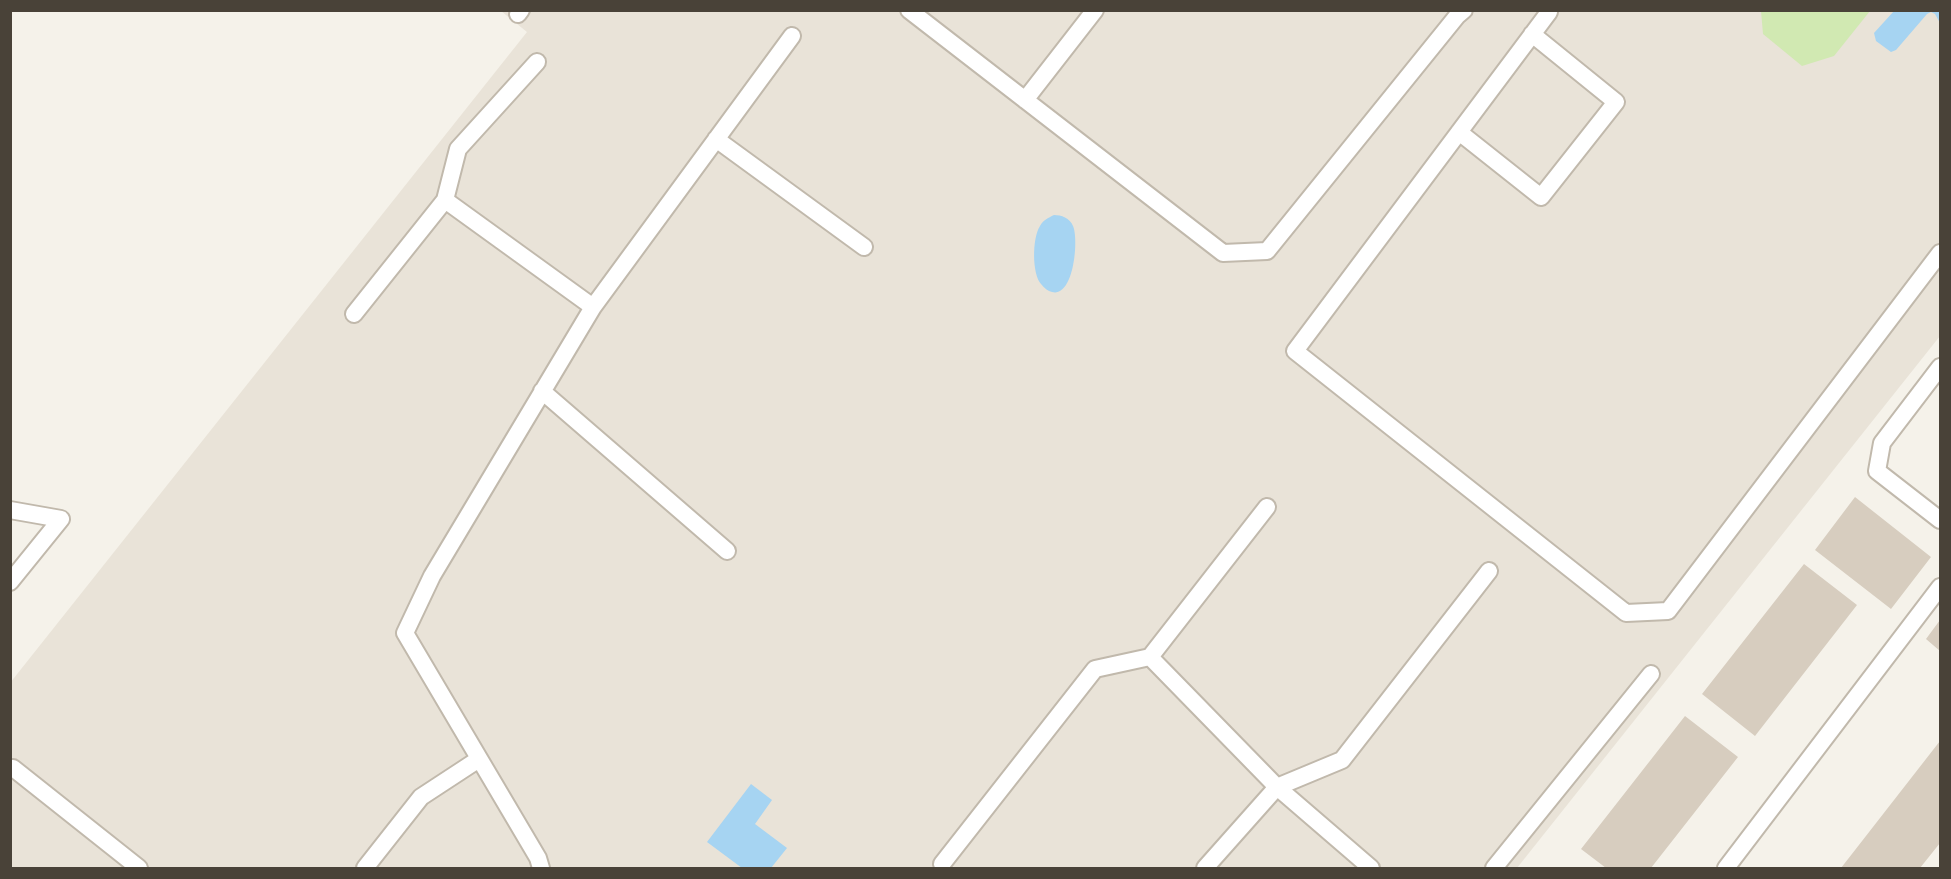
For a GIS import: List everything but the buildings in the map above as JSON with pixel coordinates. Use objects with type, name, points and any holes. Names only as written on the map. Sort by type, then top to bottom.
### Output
[{"type":"lane","points":[[909,10],[1223,253],[1267,250],[1464,10]]},
{"type":"lane","points":[[1025,100],[1095,10]]},
{"type":"lane","points":[[1549,11],[1295,351],[1626,613],[1668,611],[1941,253]]},
{"type":"lane","points":[[1459,132],[1541,197],[1616,102],[1532,34]]},
{"type":"lane","points":[[541,868],[538,858],[405,633],[432,576],[593,307],[792,36]]},
{"type":"lane","points":[[354,314],[445,201],[458,149],[537,62]]},
{"type":"lane","points":[[716,139],[864,247]]},
{"type":"lane","points":[[445,201],[593,307]]},
{"type":"lane","points":[[1941,367],[1882,443],[1876,471],[1941,520]]},
{"type":"lane","points":[[542,391],[727,551]]},
{"type":"lane","points":[[942,864],[1095,669],[1150,657],[1267,507]]},
{"type":"lane","points":[[10,510],[61,519],[10,582]]},
{"type":"lane","points":[[1205,868],[1277,787],[1342,760],[1489,571]]},
{"type":"lane","points":[[1726,868],[1941,586]]},
{"type":"lane","points":[[1150,657],[1277,787],[1371,868]]},
{"type":"lane","points":[[1494,868],[1651,674]]},
{"type":"lane","points":[[365,868],[421,797],[479,759]]},
{"type":"lane","points":[[13,768],[139,868]]},
{"type":"shaded area","points":[[501,11],[1940,11],[1940,336],[1517,868],[11,868],[10,683],[527,32]]},
{"type":"green space","points":[[1761,10],[1870,11],[1834,56],[1802,66],[1763,34]]},
{"type":"water","points":[[1894,11],[1940,11],[1940,23],[1935,14],[1931,12],[1927,14],[1896,50],[1891,52],[1876,41],[1874,33]]},
{"type":"water","points":[[1054,215],[1072,223],[1075,233],[1075,254],[1070,277],[1065,286],[1059,291],[1052,292],[1045,288],[1038,279],[1034,256],[1037,232],[1044,221]]},
{"type":"water","points":[[751,784],[772,800],[755,824],[787,848],[771,868],[742,868],[707,842]]}]
